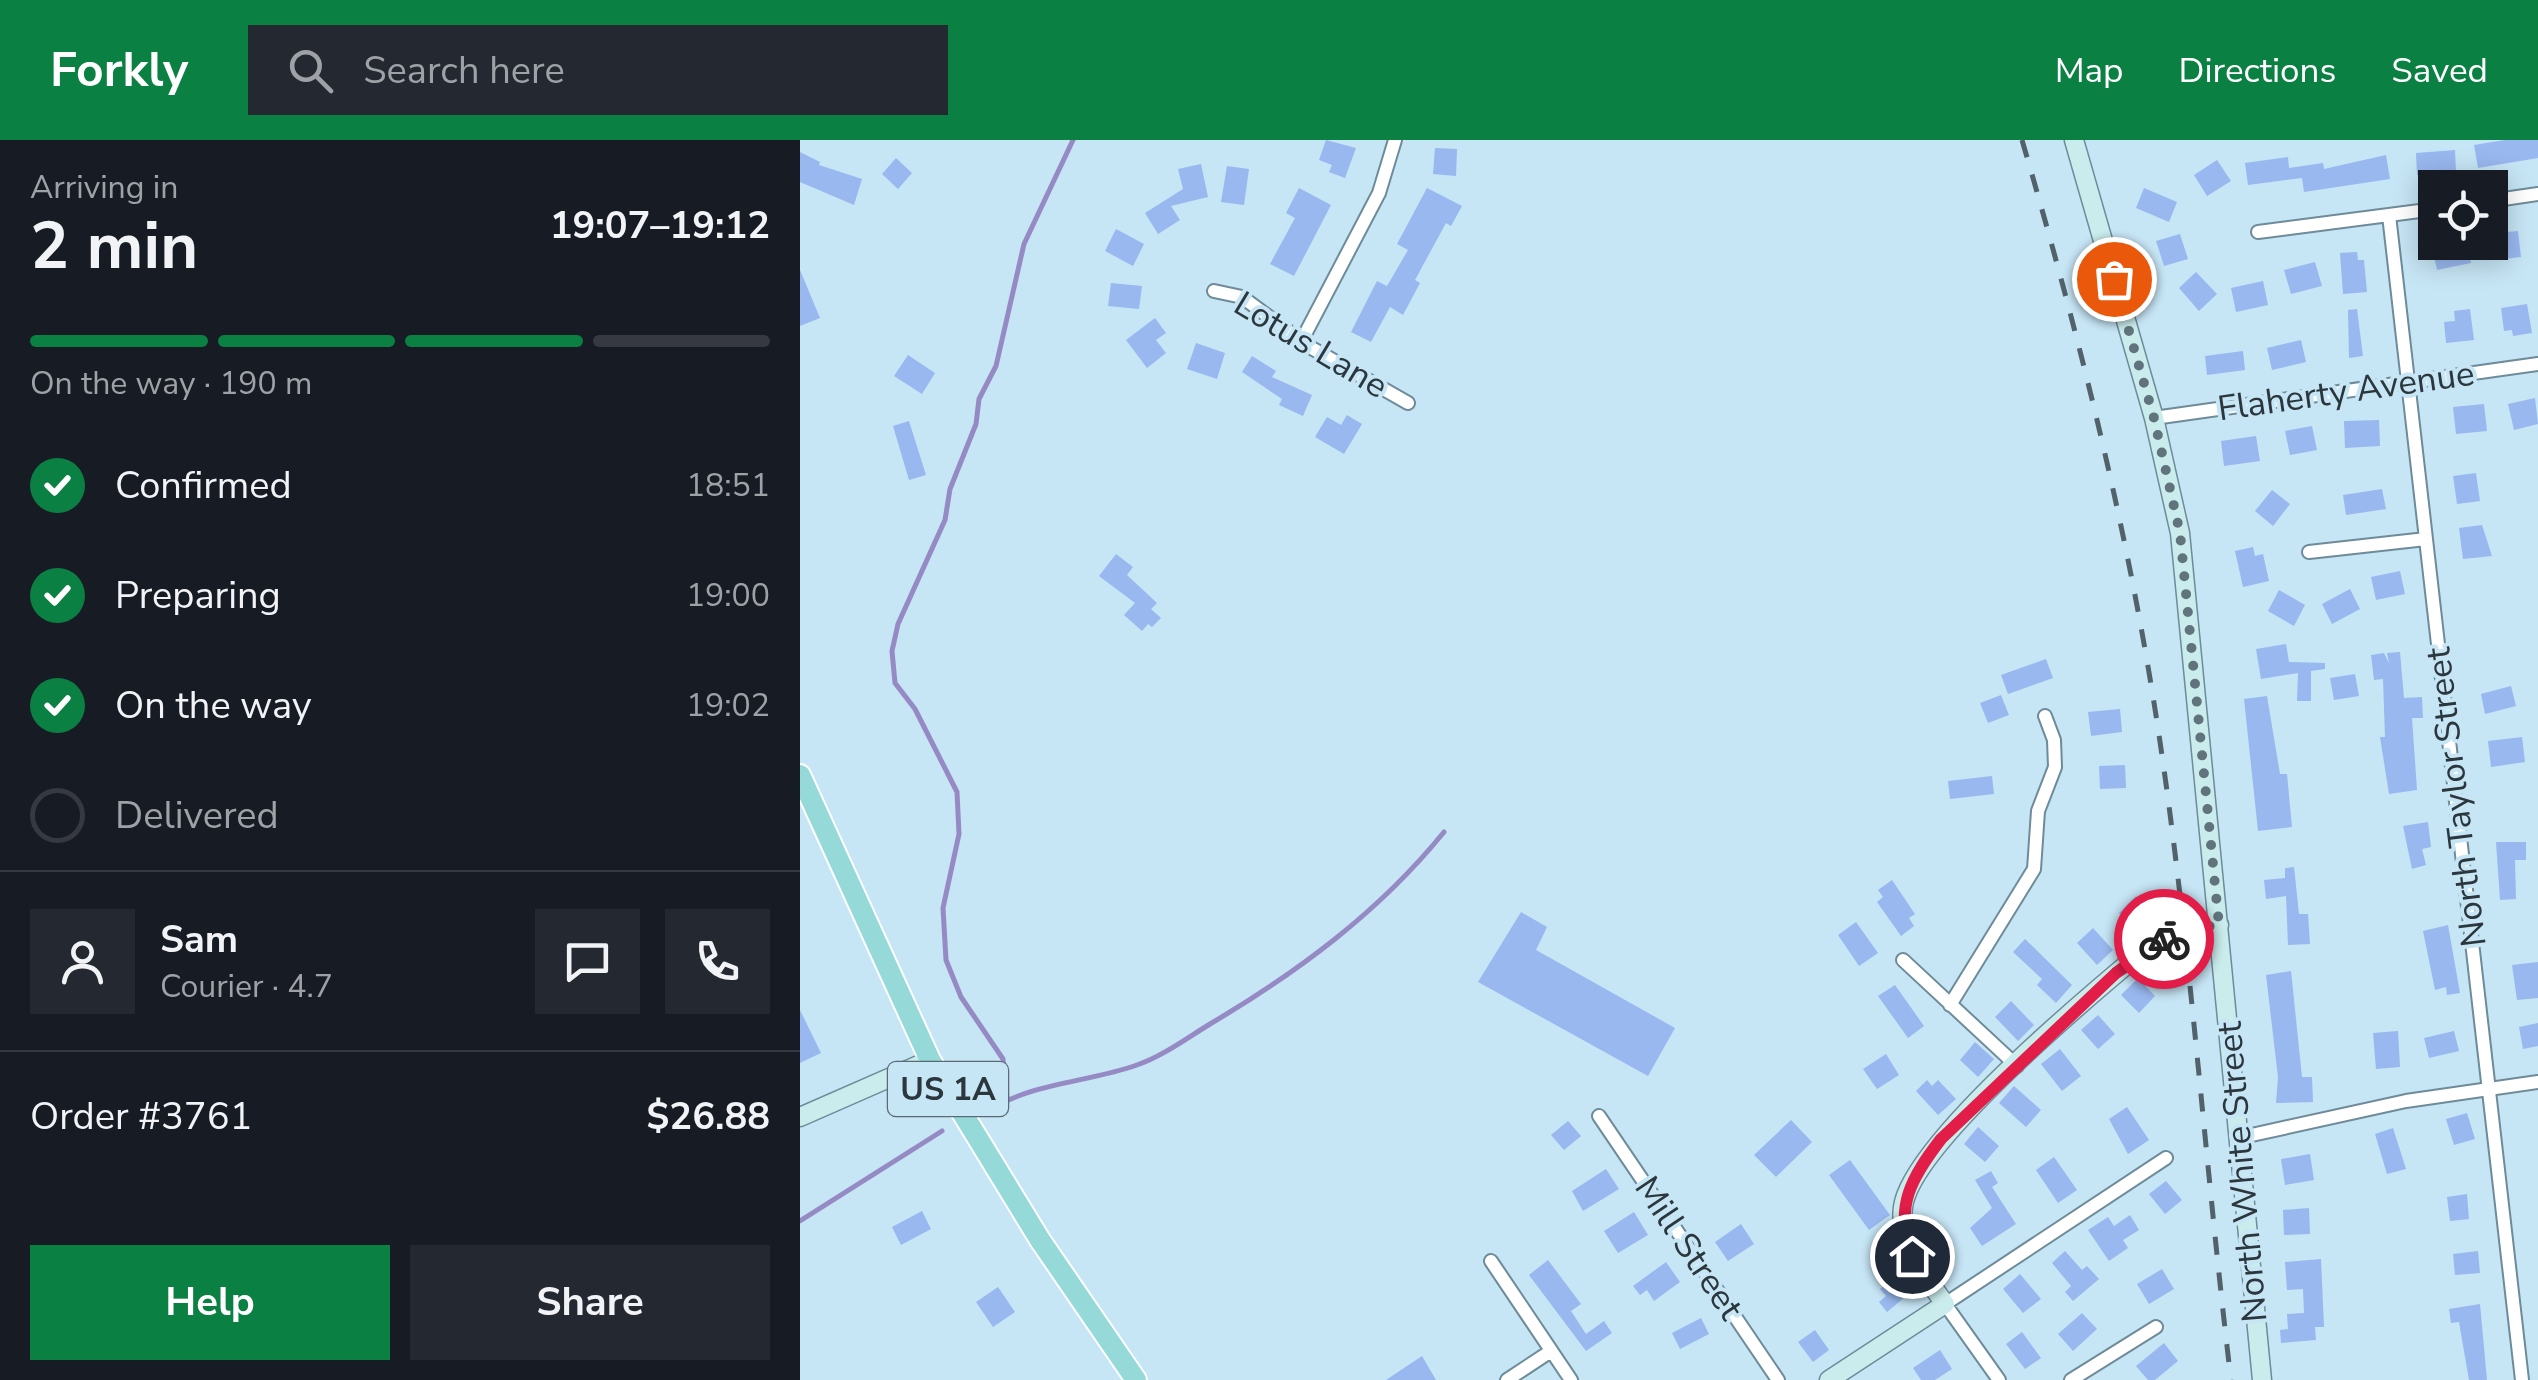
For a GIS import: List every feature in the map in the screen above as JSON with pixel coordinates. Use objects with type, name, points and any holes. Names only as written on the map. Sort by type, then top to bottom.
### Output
[{"type":"main road","name":"North White Street","points":[[2074,140],[2154,418],[2180,533],[2262,1380]]},
{"type":"main road","name":"US 1A","points":[[800,775],[930,1060],[1040,1240],[1136,1380]]},
{"type":"main road","points":[[1829,1380],[1945,1304],[1912,1256],[1904,1234],[1908,1188],[1941,1139],[2143,951],[2184,930],[2219,925]]},
{"type":"main road","points":[[800,1117],[837,1105],[930,1060]]},
{"type":"street","points":[[1302,340],[1379,194],[1395,140]]},
{"type":"street","points":[[2508,198],[2538,194]]},
{"type":"street","points":[[2258,232],[2418,211]]},
{"type":"street","name":"North Taylor Street","points":[[2389,215],[2522,1380]]},
{"type":"street","name":"Lotus Lane","points":[[1214,290],[1242,297],[1302,340],[1408,403]]},
{"type":"street","name":"Flaherty Avenue","points":[[2154,418],[2538,364]]},
{"type":"street","points":[[2309,552],[2426,539]]},
{"type":"street","points":[[1950,1005],[2034,869],[2038,811],[2056,767],[2054,740],[2045,716]]},
{"type":"street","points":[[1904,960],[2016,1066]]},
{"type":"street","points":[[2238,1138],[2406,1100],[2538,1082]]},
{"type":"street","name":"Mill Street","points":[[1599,1116],[1778,1380]]},
{"type":"street","points":[[1999,1380],[1945,1304],[2166,1158]]},
{"type":"street","points":[[1492,1261],[1570,1380]]},
{"type":"street","points":[[2072,1380],[2156,1327]]},
{"type":"street","points":[[1508,1380],[1551,1351]]},
{"type":"building","points":[[1326,140],[1356,148],[1345,178],[1329,172],[1332,165],[1319,160]]},
{"type":"building","points":[[2538,140],[2538,158],[2478,168],[2474,145]]},
{"type":"building","points":[[1435,148],[1457,149],[1456,176],[1433,174]]},
{"type":"building","points":[[2455,150],[2456,170],[2418,170],[2417,175],[2416,153]]},
{"type":"building","points":[[800,152],[820,162],[819,165],[862,179],[854,205],[800,182]]},
{"type":"building","points":[[2386,155],[2390,179],[2304,192],[2302,178],[2248,185],[2245,163],[2288,157],[2289,168],[2323,163],[2324,169]]},
{"type":"building","points":[[896,158],[912,173],[898,189],[882,174]]},
{"type":"building","points":[[2217,160],[2231,181],[2207,196],[2194,175]]},
{"type":"building","points":[[1201,164],[1208,197],[1171,206],[1180,220],[1158,234],[1145,213],[1183,189],[1178,169]]},
{"type":"building","points":[[1227,166],[1249,169],[1244,205],[1221,202]]},
{"type":"building","points":[[1299,188],[1331,205],[1294,276],[1270,264],[1295,218],[1286,213]]},
{"type":"building","points":[[1427,188],[1462,206],[1451,226],[1446,223],[1415,280],[1420,283],[1403,315],[1390,307],[1371,342],[1351,332],[1377,281],[1387,286],[1408,250],[1397,244]]},
{"type":"building","points":[[2144,188],[2177,202],[2169,222],[2136,208]]},
{"type":"building","points":[[1116,229],[1144,244],[1133,266],[1105,251]]},
{"type":"building","points":[[2518,231],[2521,257],[2508,259],[2508,232]]},
{"type":"building","points":[[2180,234],[2188,259],[2164,266],[2156,241]]},
{"type":"building","points":[[2357,252],[2358,260],[2364,260],[2367,292],[2343,294],[2340,253]]},
{"type":"building","points":[[2435,260],[2470,260],[2471,263],[2437,270]]},
{"type":"building","points":[[2315,262],[2322,286],[2291,294],[2284,270]]},
{"type":"building","points":[[800,270],[820,318],[800,326]]},
{"type":"building","points":[[2196,272],[2217,294],[2199,311],[2179,288]]},
{"type":"building","points":[[2263,281],[2268,305],[2236,312],[2231,288]]},
{"type":"building","points":[[1111,283],[1142,286],[1139,309],[1108,306]]},
{"type":"building","points":[[2527,304],[2532,333],[2513,336],[2512,330],[2504,331],[2501,308]]},
{"type":"building","points":[[2357,309],[2363,356],[2349,358],[2348,310]]},
{"type":"building","points":[[2470,309],[2474,340],[2446,343],[2444,322],[2455,321],[2454,311]]},
{"type":"building","points":[[1155,318],[1166,333],[1156,340],[1166,353],[1147,368],[1126,340]]},
{"type":"building","points":[[2301,340],[2306,362],[2272,370],[2267,348]]},
{"type":"building","points":[[1196,343],[1225,353],[1217,379],[1187,369]]},
{"type":"building","points":[[2243,351],[2245,370],[2207,375],[2205,356]]},
{"type":"building","points":[[908,355],[935,373],[922,394],[894,376]]},
{"type":"building","points":[[1252,356],[1276,371],[1272,377],[1312,395],[1303,416],[1279,405],[1282,399],[1242,372]]},
{"type":"building","points":[[2535,398],[2538,424],[2514,430],[2508,404]]},
{"type":"building","points":[[2484,404],[2487,431],[2456,434],[2453,407]]},
{"type":"building","points":[[1347,415],[1362,424],[1344,454],[1315,437],[1327,417],[1341,425]]},
{"type":"building","points":[[2379,420],[2380,446],[2345,448],[2344,421]]},
{"type":"building","points":[[909,421],[926,475],[909,480],[893,426]]},
{"type":"building","points":[[2312,426],[2317,450],[2290,455],[2285,431]]},
{"type":"building","points":[[2256,436],[2260,461],[2224,466],[2221,441]]},
{"type":"building","points":[[2476,473],[2480,501],[2457,504],[2453,476]]},
{"type":"building","points":[[2382,489],[2386,509],[2346,515],[2343,495]]},
{"type":"building","points":[[2272,490],[2290,504],[2273,526],[2255,511]]},
{"type":"building","points":[[2482,525],[2492,556],[2463,559],[2459,528]]},
{"type":"building","points":[[2253,547],[2255,556],[2263,554],[2269,581],[2243,587],[2235,551]]},
{"type":"building","points":[[1116,554],[1133,567],[1127,575],[1157,603],[1151,609],[1161,618],[1152,627],[1148,624],[1142,631],[1124,615],[1135,603],[1099,576]]},
{"type":"building","points":[[2400,571],[2405,594],[2376,600],[2371,577]]},
{"type":"building","points":[[2350,589],[2360,609],[2332,624],[2322,604]]},
{"type":"building","points":[[2279,590],[2305,605],[2294,626],[2268,611]]},
{"type":"building","points":[[2286,644],[2289,662],[2325,663],[2325,669],[2311,671],[2311,701],[2297,701],[2298,673],[2261,679],[2256,649]]},
{"type":"building","points":[[2400,652],[2404,698],[2422,697],[2423,718],[2412,718],[2417,790],[2389,794],[2380,737],[2385,737],[2383,679],[2374,680],[2371,655],[2384,653],[2389,663],[2387,653]]},
{"type":"building","points":[[2046,659],[2053,678],[2008,694],[2001,675]]},
{"type":"building","points":[[2355,674],[2359,696],[2334,700],[2330,678]]},
{"type":"building","points":[[2511,686],[2516,706],[2485,714],[2481,694]]},
{"type":"building","points":[[2001,695],[2009,715],[1988,723],[1980,703]]},
{"type":"building","points":[[2267,696],[2280,774],[2287,774],[2292,827],[2258,831],[2244,699]]},
{"type":"building","points":[[2120,709],[2122,732],[2091,736],[2088,712]]},
{"type":"building","points":[[2522,737],[2525,762],[2491,767],[2488,741]]},
{"type":"building","points":[[2125,765],[2126,788],[2100,789],[2099,766]]},
{"type":"building","points":[[1992,776],[1994,794],[1950,799],[1948,781]]},
{"type":"building","points":[[2428,822],[2431,847],[2422,849],[2426,865],[2412,869],[2403,826]]},
{"type":"building","points":[[2496,842],[2526,842],[2526,860],[2515,860],[2516,899],[2500,900]]},
{"type":"building","points":[[2294,867],[2299,914],[2308,914],[2310,944],[2288,945],[2286,896],[2266,899],[2264,880],[2285,878],[2285,868]]},
{"type":"building","points":[[1892,880],[1915,914],[1909,918],[1914,926],[1901,936],[1877,902],[1883,897],[1878,890]]},
{"type":"building","points":[[2136,896],[2152,913],[2135,930],[2119,913]]},
{"type":"building","points":[[1521,912],[1547,927],[1536,950],[1675,1028],[1648,1076],[1478,982]]},
{"type":"building","points":[[1856,922],[1878,953],[1859,966],[1838,935]]},
{"type":"building","points":[[2448,925],[2460,993],[2447,995],[2446,987],[2435,990],[2423,931]]},
{"type":"building","points":[[2093,928],[2113,950],[2097,965],[2077,943]]},
{"type":"building","points":[[2025,939],[2072,985],[2056,1003],[2037,985],[2042,979],[2013,952]]},
{"type":"building","points":[[2538,962],[2538,998],[2517,1000],[2512,965]]},
{"type":"building","points":[[2291,971],[2302,1077],[2312,1077],[2313,1102],[2276,1103],[2278,1077],[2266,975]]},
{"type":"building","points":[[2138,978],[2155,996],[2139,1013],[2121,995]]},
{"type":"building","points":[[1895,985],[1924,1026],[1908,1038],[1878,996]]},
{"type":"building","points":[[2011,1001],[2034,1025],[2018,1041],[1995,1017]]},
{"type":"building","points":[[800,1010],[821,1053],[800,1063]]},
{"type":"building","points":[[2098,1015],[2115,1034],[2098,1049],[2081,1030]]},
{"type":"building","points":[[2538,1023],[2538,1046],[2523,1049],[2519,1027]]},
{"type":"building","points":[[2398,1031],[2400,1067],[2376,1069],[2373,1033]]},
{"type":"building","points":[[2454,1031],[2459,1051],[2429,1058],[2424,1038]]},
{"type":"building","points":[[1975,1042],[1994,1059],[1978,1077],[1960,1060]]},
{"type":"building","points":[[2060,1049],[2081,1076],[2062,1091],[2041,1064]]},
{"type":"building","points":[[1886,1054],[1899,1075],[1877,1089],[1863,1069]]},
{"type":"building","points":[[1927,1080],[1932,1086],[1938,1080],[1956,1099],[1938,1115],[1916,1091]]},
{"type":"building","points":[[2014,1086],[2041,1110],[2026,1127],[1999,1103]]},
{"type":"building","points":[[2127,1107],[2149,1140],[2128,1154],[2109,1119]]},
{"type":"building","points":[[2467,1113],[2475,1139],[2454,1145],[2446,1119]]},
{"type":"building","points":[[1791,1120],[1812,1142],[1776,1177],[1754,1155]]},
{"type":"building","points":[[1568,1121],[1581,1136],[1564,1150],[1551,1135]]},
{"type":"building","points":[[1978,1127],[1999,1146],[1985,1162],[1964,1144]]},
{"type":"building","points":[[2393,1128],[2406,1169],[2387,1174],[2375,1134]]},
{"type":"building","points":[[2310,1154],[2314,1180],[2285,1185],[2281,1159]]},
{"type":"building","points":[[2054,1157],[2077,1190],[2058,1203],[2036,1170]]},
{"type":"building","points":[[1850,1160],[1890,1215],[1869,1230],[1829,1175]]},
{"type":"building","points":[[1606,1169],[1619,1189],[1583,1211],[1572,1191]]},
{"type":"building","points":[[1991,1171],[1998,1183],[1992,1187],[2016,1224],[1982,1246],[1970,1228],[1992,1208],[1975,1180]]},
{"type":"building","points":[[2166,1181],[2182,1200],[2165,1214],[2149,1194]]},
{"type":"building","points":[[2467,1194],[2469,1219],[2450,1221],[2447,1197]]},
{"type":"building","points":[[2309,1208],[2310,1234],[2284,1235],[2283,1210]]},
{"type":"building","points":[[922,1211],[931,1229],[901,1245],[892,1227]]},
{"type":"building","points":[[1634,1212],[1648,1235],[1618,1253],[1604,1231]]},
{"type":"building","points":[[2130,1215],[2139,1230],[2123,1240],[2128,1248],[2109,1261],[2088,1230],[2108,1217],[2114,1226]]},
{"type":"building","points":[[1741,1224],[1754,1244],[1728,1261],[1715,1242]]},
{"type":"building","points":[[2065,1251],[2082,1270],[2087,1266],[2099,1279],[2073,1301],[2065,1292],[2071,1286],[2052,1263]]},
{"type":"building","points":[[2478,1251],[2480,1273],[2455,1275],[2453,1254]]},
{"type":"building","points":[[2321,1259],[2324,1327],[2315,1327],[2316,1340],[2281,1343],[2280,1330],[2288,1329],[2287,1314],[2304,1313],[2303,1289],[2287,1290],[2285,1262]]},
{"type":"building","points":[[1548,1260],[1581,1304],[1571,1311],[1586,1334],[1604,1321],[1612,1333],[1586,1351],[1529,1275]]},
{"type":"building","points":[[1666,1262],[1680,1282],[1654,1301],[1647,1290],[1640,1295],[1633,1286]]},
{"type":"building","points":[[2162,1269],[2174,1289],[2149,1304],[2137,1284]]},
{"type":"building","points":[[2020,1274],[2041,1299],[2023,1313],[2003,1289]]},
{"type":"building","points":[[1890,1280],[1905,1297],[1887,1312],[1879,1302],[1886,1296],[1880,1289]]},
{"type":"building","points":[[998,1287],[1015,1312],[993,1327],[976,1302]]},
{"type":"building","points":[[2480,1304],[2487,1380],[2469,1380],[2459,1322],[2451,1323],[2449,1309]]},
{"type":"building","points":[[2082,1313],[2097,1329],[2073,1351],[2058,1334]]},
{"type":"building","points":[[1701,1318],[1709,1334],[1680,1349],[1672,1333]]},
{"type":"building","points":[[1815,1330],[1829,1350],[1813,1362],[1798,1342]]},
{"type":"building","points":[[2022,1332],[2041,1358],[2025,1369],[2006,1344]]},
{"type":"building","points":[[2164,1343],[2178,1361],[2155,1380],[2148,1380],[2136,1366]]},
{"type":"building","points":[[1940,1350],[1952,1369],[1935,1380],[1921,1380],[1913,1368]]},
{"type":"building","points":[[1422,1356],[1436,1380],[1386,1380]]},
{"type":"waterway","points":[[1007,1098],[1003,1059],[961,997],[946,960],[943,908],[959,834],[957,792],[915,709],[895,683],[892,651],[898,624],[945,520],[950,489],[976,424],[979,399],[996,366],[1024,244],[1073,140]]},
{"type":"waterway","points":[[986,1112],[1041,1089],[1137,1065],[1175,1046],[1336,939],[1392,888],[1444,832]]},
{"type":"waterway","points":[[800,1221],[942,1131]]},
{"type":"railway","points":[[2022,140],[2101,435],[2147,660],[2180,896],[2231,1380]]},
{"type":"way so far","points":[[2114,279],[2154,418],[2180,533],[2219,925],[2184,930],[2164,939]]},
{"type":"route","points":[[1912,1256],[1904,1234],[1903,1207],[1919,1168],[1941,1139],[2116,973],[2164,939]]}]
